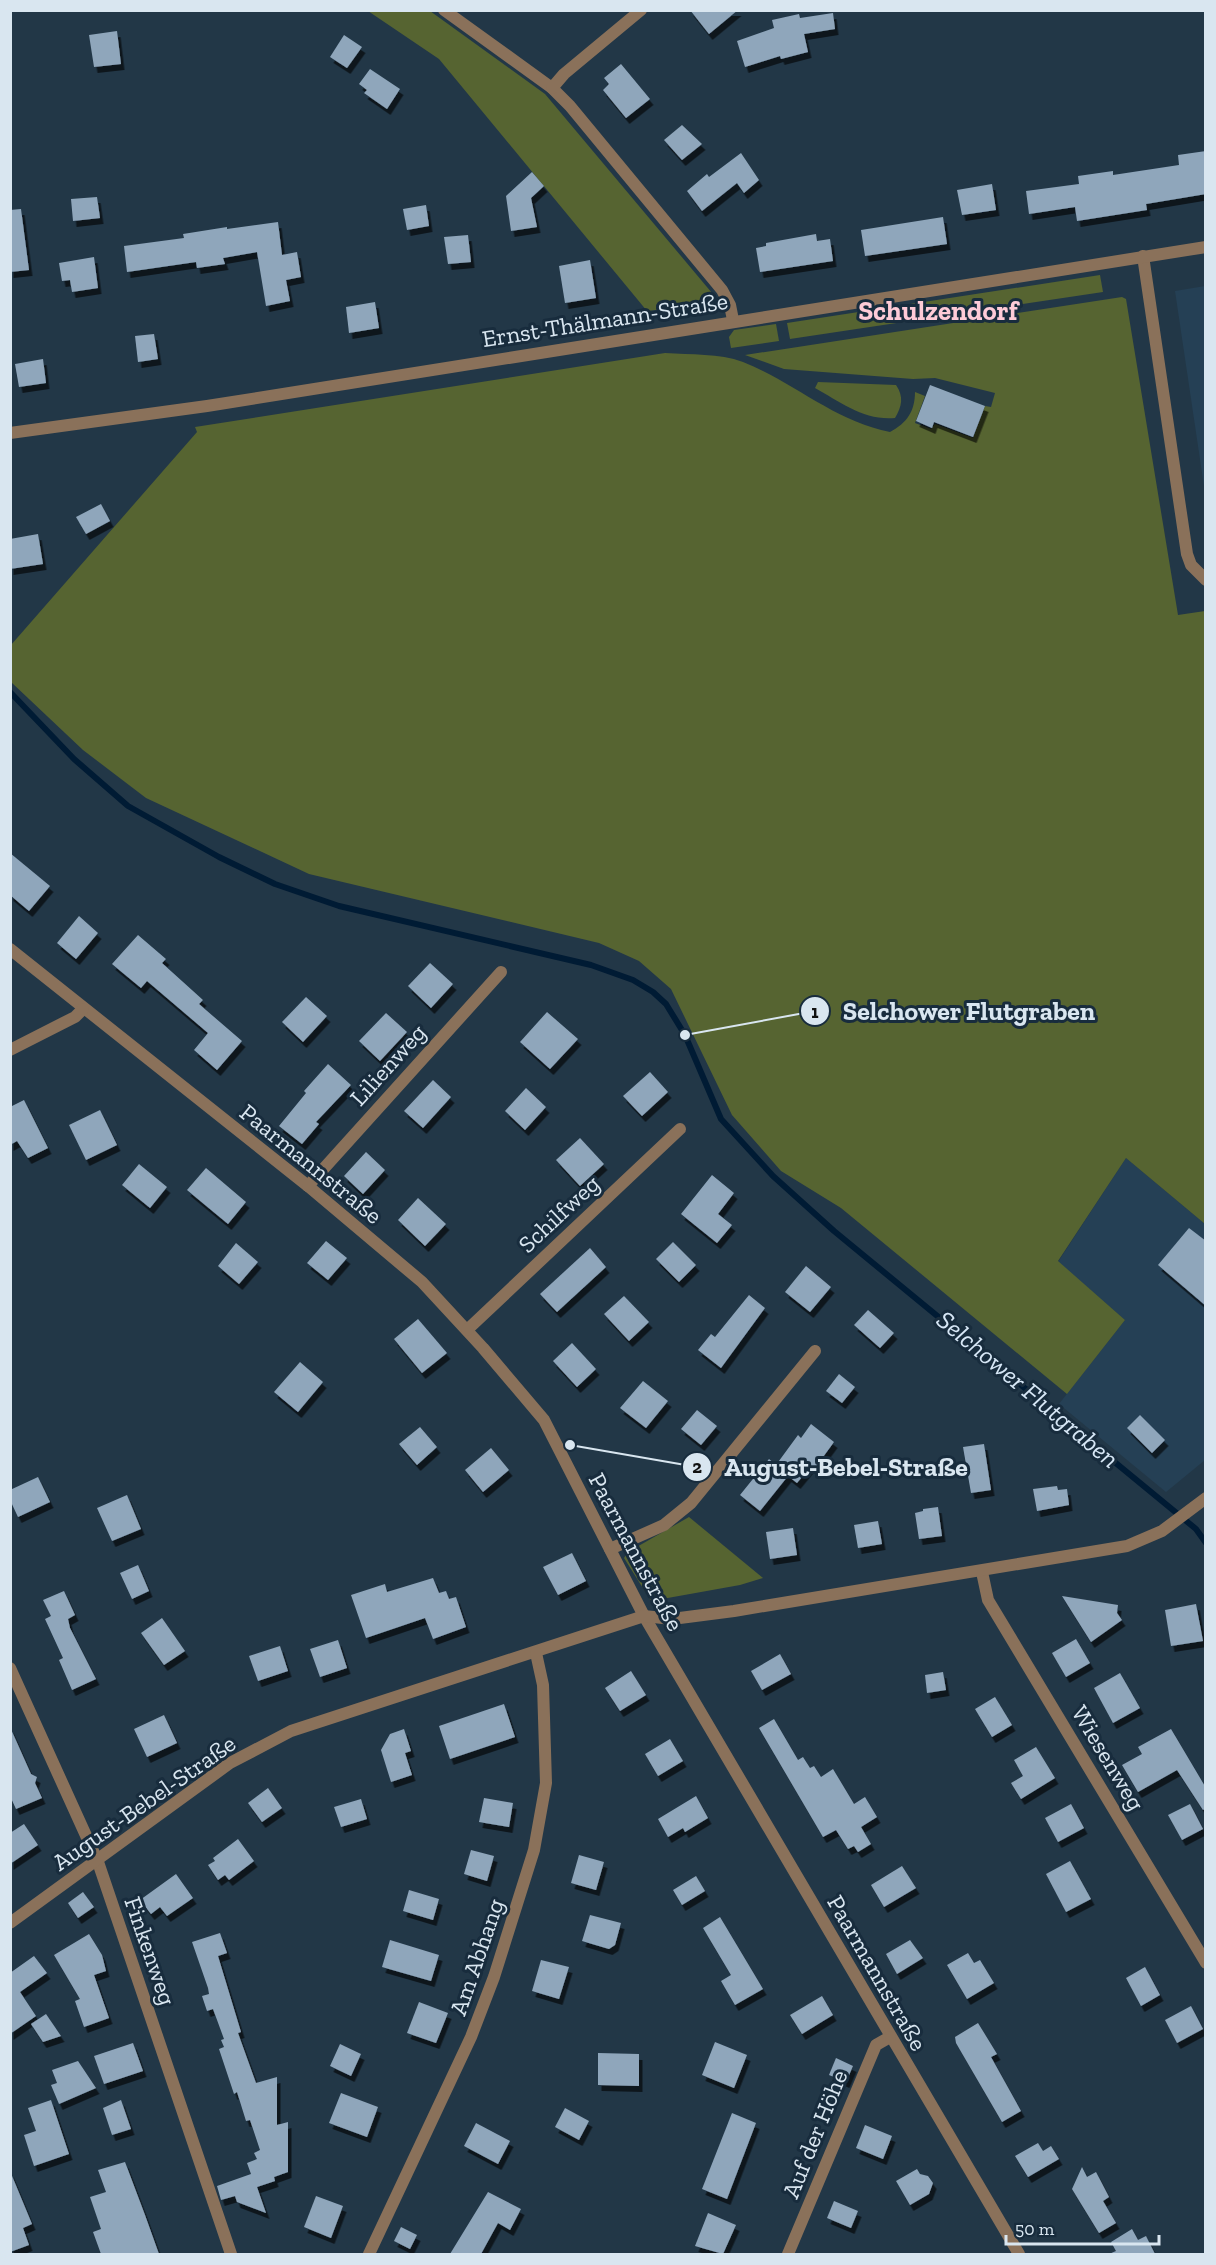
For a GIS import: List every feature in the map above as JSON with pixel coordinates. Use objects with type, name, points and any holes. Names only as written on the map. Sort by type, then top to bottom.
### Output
[{"type":"street","points":[[444,10],[552,88],[570,106],[722,290],[730,304],[732,320]]},
{"type":"street","points":[[552,88],[564,74],[641,10]]},
{"type":"street","name":"Ernst-Thälmann-Straße","points":[[10,433],[217,404],[732,320],[1206,247]]},
{"type":"street","points":[[1143,256],[1187,554],[1191,565],[1206,580]]},
{"type":"street","name":"Paarmannstraße","points":[[10,949],[308,1186],[422,1282],[467,1330],[544,1420],[644,1616],[1019,2254]]},
{"type":"street","name":"Lilienweg","points":[[308,1186],[501,972]]},
{"type":"street","points":[[10,1050],[75,1017],[83,1008]]},
{"type":"street","name":"Schilfweg","points":[[467,1330],[680,1129]]},
{"type":"street","points":[[610,1549],[664,1525],[691,1503],[815,1351]]},
{"type":"street","name":"August-Bebel-Straße","points":[[10,1923],[98,1862],[230,1763],[291,1731],[644,1616],[672,1619],[692,1617],[982,1572],[1127,1546],[1162,1531],[1205,1499]]},
{"type":"street","name":"Wiesenweg","points":[[982,1572],[988,1599],[1206,1963]]},
{"type":"street","name":"Am Abhang","points":[[369,2254],[471,2037],[494,1977],[532,1856],[546,1783],[543,1685],[536,1653]]},
{"type":"street","name":"Finkenweg","points":[[10,1668],[98,1862],[231,2254]]},
{"type":"street","name":"Auf der Höhe","points":[[788,2254],[872,2052],[876,2045],[890,2037]]},
{"type":"shaded area","points":[[1206,286],[1205,493],[1175,291]]},
{"type":"shaded area","points":[[1126,1158],[1205,1224],[1205,1460],[1166,1492],[1059,1404],[1125,1320],[1058,1262]]},
{"type":"green space","points":[[368,11],[430,11],[545,94],[712,293],[714,303],[647,311],[439,59]]},
{"type":"green space","points":[[1100,275],[1103,292],[790,339],[787,323]]},
{"type":"green space","points":[[1122,297],[1126,299],[1178,615],[1205,611],[1205,1224],[1126,1158],[1058,1261],[1125,1320],[1067,1394],[841,1208],[781,1171],[732,1115],[671,989],[639,961],[599,943],[309,874],[146,798],[83,750],[11,682],[11,645],[197,432],[195,427],[665,353],[715,356],[743,362],[851,420],[890,432],[909,416],[915,392],[925,396],[915,423],[931,429],[935,424],[973,438],[985,406],[991,407],[995,393],[935,378],[913,379],[784,369],[745,355]]},
{"type":"green space","points":[[776,324],[779,341],[731,348],[729,337],[734,330]]},
{"type":"green space","points":[[818,382],[896,385],[901,405],[895,418],[873,417],[815,388]]},
{"type":"green space","points":[[689,1517],[763,1578],[740,1585],[651,1601],[624,1558],[628,1552]]},
{"type":"building","points":[[690,10],[738,10],[709,34]]},
{"type":"building","points":[[833,13],[835,29],[804,34],[808,52],[781,59],[780,56],[745,67],[737,41],[774,28],[772,20],[799,14],[800,18]]},
{"type":"building","points":[[117,31],[121,64],[94,67],[89,35]]},
{"type":"building","points":[[344,35],[362,47],[347,68],[330,57]]},
{"type":"building","points":[[621,64],[650,99],[626,118],[603,90],[609,84],[604,78]]},
{"type":"building","points":[[370,69],[400,89],[387,109],[364,93],[367,90],[359,84]]},
{"type":"building","points":[[682,125],[702,144],[682,160],[664,140]]},
{"type":"building","points":[[1206,151],[1206,194],[1146,204],[1147,210],[1077,221],[1075,207],[1029,214],[1026,191],[1079,184],[1078,176],[1113,171],[1113,175],[1179,165],[1178,155]]},
{"type":"building","points":[[741,153],[759,180],[744,193],[737,183],[702,211],[687,191],[707,174],[709,177]]},
{"type":"building","points":[[532,172],[544,186],[531,198],[537,227],[511,231],[506,196]]},
{"type":"building","points":[[992,184],[996,210],[962,215],[957,190]]},
{"type":"building","points":[[97,197],[100,218],[73,221],[71,199]]},
{"type":"building","points":[[426,205],[429,226],[407,230],[403,209]]},
{"type":"building","points":[[21,209],[29,270],[10,272],[10,210]]},
{"type":"building","points":[[943,217],[947,244],[865,256],[861,230]]},
{"type":"building","points":[[278,222],[282,255],[297,252],[301,277],[286,280],[290,301],[266,306],[257,252],[223,258],[225,264],[197,268],[196,262],[127,272],[124,246],[184,238],[183,234],[227,227],[227,229]]},
{"type":"building","points":[[816,234],[817,241],[830,239],[833,261],[760,272],[756,248],[766,246],[766,243]]},
{"type":"building","points":[[468,235],[471,262],[448,264],[444,237]]},
{"type":"building","points":[[94,257],[98,288],[72,292],[70,280],[62,281],[59,263]]},
{"type":"building","points":[[590,260],[596,298],[565,303],[559,266]]},
{"type":"building","points":[[375,302],[379,328],[349,333],[346,307]]},
{"type":"building","points":[[154,334],[158,359],[138,362],[135,336]]},
{"type":"building","points":[[43,359],[46,383],[19,387],[15,364]]},
{"type":"building","points":[[930,385],[985,406],[973,437],[934,422],[932,428],[916,421]]},
{"type":"building","points":[[101,504],[110,521],[86,534],[76,517]]},
{"type":"building","points":[[38,534],[43,564],[10,569],[10,539]]},
{"type":"building","points":[[10,853],[50,886],[29,911],[10,895]]},
{"type":"building","points":[[79,916],[98,933],[76,959],[57,943]]},
{"type":"building","points":[[138,935],[166,959],[162,963],[203,1000],[199,1004],[242,1041],[217,1070],[194,1050],[208,1033],[147,981],[141,988],[112,964]]},
{"type":"building","points":[[430,963],[453,984],[431,1008],[408,986]]},
{"type":"building","points":[[306,997],[327,1016],[303,1042],[282,1022]]},
{"type":"building","points":[[547,1012],[578,1039],[550,1069],[520,1042]]},
{"type":"building","points":[[386,1013],[407,1032],[380,1061],[359,1041]]},
{"type":"building","points":[[328,1064],[351,1085],[316,1122],[319,1124],[302,1144],[279,1126],[306,1093],[304,1091]]},
{"type":"building","points":[[650,1072],[668,1092],[642,1116],[623,1096]]},
{"type":"building","points":[[433,1080],[451,1097],[423,1128],[404,1111]]},
{"type":"building","points":[[526,1088],[546,1107],[525,1130],[505,1111]]},
{"type":"building","points":[[24,1100],[48,1148],[28,1158],[17,1141],[10,1145],[10,1107]]},
{"type":"building","points":[[100,1110],[117,1145],[86,1160],[69,1125]]},
{"type":"building","points":[[580,1138],[604,1164],[580,1186],[556,1160]]},
{"type":"building","points":[[366,1152],[385,1170],[363,1194],[344,1176]]},
{"type":"building","points":[[139,1164],[167,1187],[150,1208],[122,1185]]},
{"type":"building","points":[[206,1168],[246,1202],[228,1224],[187,1190]]},
{"type":"building","points":[[712,1175],[734,1193],[718,1214],[732,1225],[717,1243],[681,1214]]},
{"type":"building","points":[[418,1198],[446,1224],[425,1246],[398,1220]]},
{"type":"building","points":[[1189,1228],[1206,1241],[1206,1306],[1158,1265]]},
{"type":"building","points":[[326,1241],[347,1258],[328,1280],[307,1263]]},
{"type":"building","points":[[673,1242],[696,1265],[679,1282],[656,1259]]},
{"type":"building","points":[[236,1243],[258,1262],[239,1284],[218,1266]]},
{"type":"building","points":[[590,1248],[606,1267],[557,1312],[540,1294]]},
{"type":"building","points":[[806,1266],[831,1287],[810,1312],[785,1292]]},
{"type":"building","points":[[749,1295],[765,1308],[721,1368],[698,1350],[711,1334],[715,1337]]},
{"type":"building","points":[[624,1296],[649,1322],[629,1341],[604,1314]]},
{"type":"building","points":[[868,1310],[894,1333],[880,1348],[854,1325]]},
{"type":"building","points":[[418,1319],[447,1353],[422,1373],[394,1339]]},
{"type":"building","points":[[572,1343],[596,1369],[577,1387],[553,1361]]},
{"type":"building","points":[[300,1362],[323,1382],[298,1412],[274,1392]]},
{"type":"building","points":[[839,1374],[855,1387],[842,1403],[826,1391]]},
{"type":"building","points":[[643,1381],[668,1401],[646,1428],[620,1408]]},
{"type":"building","points":[[697,1410],[717,1426],[701,1445],[681,1429]]},
{"type":"building","points":[[1140,1415],[1165,1440],[1152,1453],[1127,1428]]},
{"type":"building","points":[[811,1424],[834,1442],[815,1468],[811,1466],[797,1483],[788,1476],[760,1511],[740,1495],[769,1459],[776,1465],[798,1435],[801,1438]]},
{"type":"building","points":[[420,1427],[437,1447],[417,1465],[399,1444]]},
{"type":"building","points":[[984,1444],[991,1490],[971,1493],[963,1447]]},
{"type":"building","points":[[491,1448],[509,1470],[483,1492],[465,1470]]},
{"type":"building","points":[[38,1477],[50,1502],[18,1517],[10,1500],[10,1490]]},
{"type":"building","points":[[1057,1486],[1058,1490],[1067,1489],[1069,1505],[1037,1511],[1033,1489]]},
{"type":"building","points":[[127,1495],[141,1529],[112,1541],[97,1508]]},
{"type":"building","points":[[938,1507],[942,1536],[919,1539],[915,1513],[923,1509]]},
{"type":"building","points":[[878,1521],[882,1544],[858,1548],[854,1525]]},
{"type":"building","points":[[793,1528],[797,1555],[770,1559],[766,1532]]},
{"type":"building","points":[[572,1553],[586,1581],[558,1595],[543,1567]]},
{"type":"building","points":[[138,1565],[149,1591],[132,1599],[120,1573]]},
{"type":"building","points":[[433,1578],[439,1593],[446,1591],[449,1599],[456,1597],[466,1627],[433,1639],[425,1618],[366,1638],[351,1595],[385,1584],[387,1592]]},
{"type":"building","points":[[64,1591],[75,1615],[68,1619],[70,1628],[96,1679],[72,1690],[59,1660],[63,1658],[45,1619],[51,1616],[43,1600]]},
{"type":"building","points":[[1062,1596],[1118,1605],[1117,1613],[1122,1620],[1091,1642]]},
{"type":"building","points":[[1196,1604],[1203,1641],[1171,1646],[1165,1610]]},
{"type":"building","points":[[162,1618],[185,1651],[164,1665],[141,1633]]},
{"type":"building","points":[[1076,1639],[1090,1663],[1066,1677],[1052,1653]]},
{"type":"building","points":[[338,1640],[347,1668],[320,1677],[310,1649]]},
{"type":"building","points":[[280,1646],[288,1671],[258,1681],[249,1656]]},
{"type":"building","points":[[780,1654],[791,1674],[762,1690],[751,1671]]},
{"type":"building","points":[[631,1671],[646,1695],[620,1711],[605,1688]]},
{"type":"building","points":[[943,1672],[946,1690],[927,1693],[925,1675]]},
{"type":"building","points":[[1120,1673],[1140,1708],[1113,1723],[1094,1688]]},
{"type":"building","points":[[995,1697],[1012,1725],[992,1737],[975,1709]]},
{"type":"building","points":[[504,1704],[515,1737],[450,1759],[439,1726]]},
{"type":"building","points":[[164,1715],[177,1743],[147,1757],[134,1729]]},
{"type":"building","points":[[774,1719],[798,1760],[803,1757],[810,1768],[814,1766],[821,1777],[833,1769],[854,1804],[865,1797],[877,1817],[861,1827],[871,1844],[858,1852],[854,1846],[848,1849],[836,1830],[823,1837],[759,1728]]},
{"type":"building","points":[[10,1727],[31,1774],[37,1777],[35,1783],[42,1798],[16,1809],[10,1796]]},
{"type":"building","points":[[404,1729],[411,1751],[405,1753],[412,1775],[391,1782],[381,1750],[390,1734]]},
{"type":"building","points":[[1171,1729],[1206,1788],[1206,1808],[1203,1810],[1177,1770],[1138,1792],[1122,1765],[1142,1754],[1138,1747]]},
{"type":"building","points":[[670,1739],[683,1761],[658,1776],[645,1754]]},
{"type":"building","points":[[1036,1747],[1055,1778],[1021,1799],[1011,1783],[1023,1776],[1014,1760]]},
{"type":"building","points":[[268,1788],[282,1808],[262,1822],[248,1803]]},
{"type":"building","points":[[696,1796],[708,1818],[685,1832],[683,1828],[668,1837],[658,1819]]},
{"type":"building","points":[[484,1798],[513,1803],[509,1827],[479,1822]]},
{"type":"building","points":[[361,1799],[367,1819],[341,1827],[334,1807]]},
{"type":"building","points":[[1071,1804],[1084,1828],[1058,1842],[1045,1818]]},
{"type":"building","points":[[1190,1804],[1203,1829],[1182,1840],[1168,1815]]},
{"type":"building","points":[[24,1824],[38,1845],[10,1864],[10,1833]]},
{"type":"building","points":[[238,1839],[254,1861],[229,1880],[225,1875],[218,1880],[208,1865],[215,1861],[213,1858]]},
{"type":"building","points":[[471,1850],[494,1856],[487,1881],[464,1874]]},
{"type":"building","points":[[579,1855],[604,1862],[596,1890],[571,1883]]},
{"type":"building","points":[[1070,1861],[1091,1899],[1066,1912],[1046,1874]]},
{"type":"building","points":[[902,1866],[916,1888],[884,1907],[871,1885]]},
{"type":"building","points":[[176,1874],[193,1898],[167,1916],[160,1907],[151,1914],[140,1900]]},
{"type":"building","points":[[696,1876],[705,1891],[682,1905],[673,1890]]},
{"type":"building","points":[[409,1890],[439,1899],[433,1920],[403,1911]]},
{"type":"building","points":[[83,1892],[94,1907],[78,1918],[68,1903]]},
{"type":"building","points":[[590,1915],[621,1923],[615,1945],[609,1949],[582,1941]]},
{"type":"building","points":[[720,1917],[763,1989],[735,2005],[721,1981],[731,1975],[703,1928]]},
{"type":"building","points":[[220,1933],[227,1953],[218,1956],[241,2032],[238,2033],[256,2083],[277,2077],[277,2125],[288,2122],[288,2172],[274,2177],[275,2181],[257,2187],[266,2213],[237,2202],[235,2196],[221,2200],[217,2186],[251,2174],[247,2163],[257,2159],[254,2153],[260,2150],[250,2120],[246,2121],[237,2092],[234,2094],[219,2049],[224,2047],[221,2040],[224,2039],[213,2009],[207,2011],[202,1996],[209,1994],[208,1988],[192,1942]]},
{"type":"building","points":[[89,1934],[102,1955],[106,1971],[94,1975],[109,2018],[84,2027],[75,2001],[80,1999],[54,1955]]},
{"type":"building","points":[[390,1940],[439,1955],[431,1981],[382,1967]]},
{"type":"building","points":[[910,1940],[923,1958],[897,1974],[886,1954]]},
{"type":"building","points":[[968,1953],[974,1963],[980,1960],[994,1983],[967,1999],[947,1965]]},
{"type":"building","points":[[34,1956],[47,1973],[20,1992],[36,2016],[10,2034],[10,1973]]},
{"type":"building","points":[[541,1960],[569,1967],[559,1999],[532,1991]]},
{"type":"building","points":[[1145,1967],[1160,1995],[1141,2006],[1126,1978]]},
{"type":"building","points":[[822,1996],[833,2015],[802,2034],[790,2015]]},
{"type":"building","points":[[419,2002],[448,2013],[436,2043],[407,2033]]},
{"type":"building","points":[[1191,2006],[1203,2029],[1177,2043],[1165,2020]]},
{"type":"building","points":[[46,2014],[61,2036],[43,2042],[31,2024]]},
{"type":"building","points":[[978,2023],[997,2054],[991,2057],[1021,2111],[1002,2122],[956,2043],[955,2037]]},
{"type":"building","points":[[715,2042],[747,2055],[734,2088],[702,2075]]},
{"type":"building","points":[[133,2043],[143,2071],[104,2084],[94,2056]]},
{"type":"building","points":[[340,2044],[361,2054],[351,2076],[330,2066]]},
{"type":"building","points":[[598,2053],[639,2054],[639,2086],[598,2085]]},
{"type":"building","points":[[836,2058],[853,2066],[846,2082],[829,2075]]},
{"type":"building","points":[[78,2061],[96,2088],[59,2104],[51,2085],[57,2083],[52,2070]]},
{"type":"building","points":[[341,2093],[378,2107],[367,2137],[329,2123]]},
{"type":"building","points":[[51,2100],[69,2154],[34,2166],[24,2135],[36,2131],[28,2108]]},
{"type":"building","points":[[121,2100],[131,2129],[112,2135],[103,2108]]},
{"type":"building","points":[[565,2108],[589,2121],[579,2140],[555,2127]]},
{"type":"building","points":[[732,2113],[756,2123],[727,2199],[702,2189]]},
{"type":"building","points":[[476,2123],[510,2141],[498,2164],[464,2146]]},
{"type":"building","points":[[865,2125],[892,2136],[883,2159],[856,2148]]},
{"type":"building","points":[[1038,2143],[1043,2151],[1051,2146],[1059,2159],[1028,2177],[1015,2156]]},
{"type":"building","points":[[125,2162],[159,2254],[101,2254],[93,2232],[101,2229],[90,2197],[106,2192],[98,2170]]},
{"type":"building","points":[[1082,2167],[1087,2177],[1096,2172],[1109,2197],[1103,2201],[1116,2223],[1099,2233],[1072,2189]]},
{"type":"building","points":[[917,2169],[920,2174],[928,2176],[933,2183],[929,2194],[910,2205],[896,2181]]},
{"type":"building","points":[[10,2171],[32,2224],[23,2228],[29,2245],[10,2252]]},
{"type":"building","points":[[488,2192],[521,2209],[510,2230],[498,2223],[481,2254],[450,2254]]},
{"type":"building","points":[[316,2196],[343,2206],[331,2238],[304,2227]]},
{"type":"building","points":[[834,2201],[858,2211],[851,2228],[827,2218]]},
{"type":"building","points":[[708,2213],[736,2225],[723,2254],[695,2246]]},
{"type":"building","points":[[401,2227],[417,2235],[410,2249],[394,2241]]},
{"type":"building","points":[[1132,2229],[1138,2240],[1146,2236],[1155,2254],[1109,2254],[1116,2251],[1111,2242]]},
{"type":"waterway","name":"Selchower Flutgraben","points":[[10,692],[74,759],[128,806],[219,857],[275,884],[339,906],[591,965],[633,980],[653,992],[666,1004],[685,1035],[721,1119],[773,1176],[834,1231],[1196,1529],[1206,1543]]},
{"type":"place","name":"Selchower Flutgraben","points":[[685,1035]]},
{"type":"place","name":"August-Bebel-Straße","points":[[570,1445]]},
{"type":"district","name":"Schulzendorf","points":[[938,311]]}]
